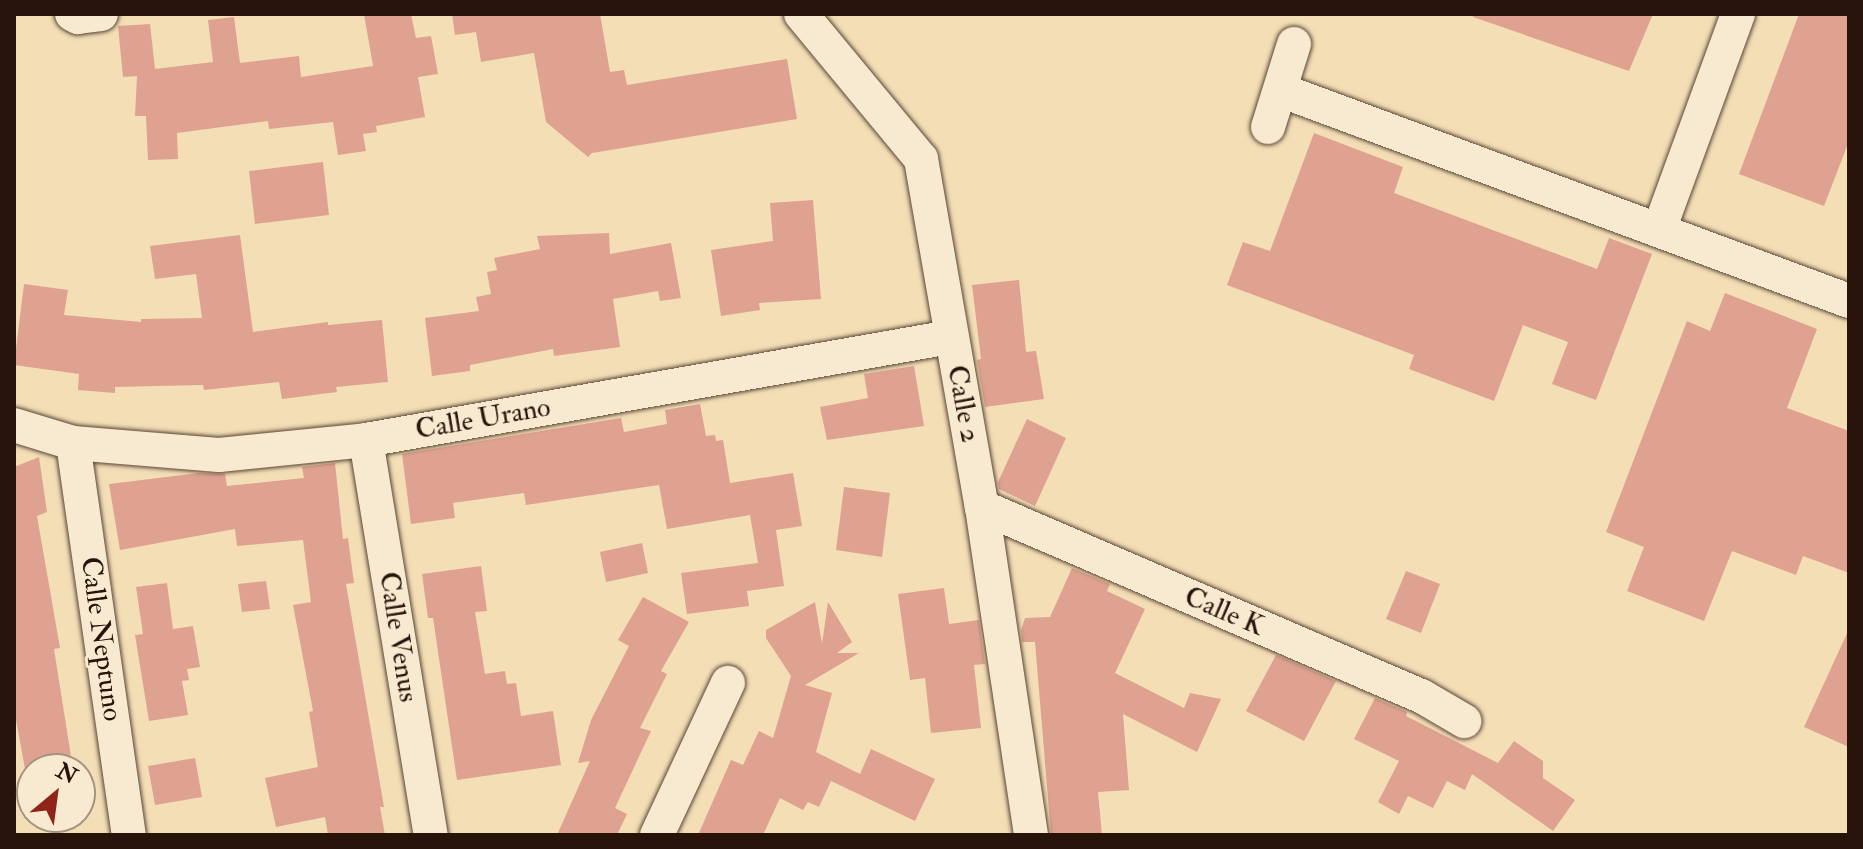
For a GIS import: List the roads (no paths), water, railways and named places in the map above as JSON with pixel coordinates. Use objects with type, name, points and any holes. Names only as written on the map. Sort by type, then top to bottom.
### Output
[{"type":"street","points":[[72,14],[78,17],[101,14]]},
{"type":"street","name":"Calle 2","points":[[801,14],[921,159],[982,507],[1031,835]]},
{"type":"street","points":[[1659,230],[1738,14]]},
{"type":"street","points":[[1268,127],[1294,44]]},
{"type":"street","points":[[1280,90],[1849,301]]},
{"type":"street","name":"Calle Urano","points":[[14,425],[73,443],[219,455],[366,440],[950,337]]},
{"type":"street","name":"Calle Venus","points":[[366,440],[431,835]]},
{"type":"street","name":"Calle Neptuno","points":[[73,443],[129,835]]},
{"type":"street","name":"Calle K","points":[[982,507],[1423,697],[1464,721]]},
{"type":"street","points":[[657,835],[728,683]]}]
